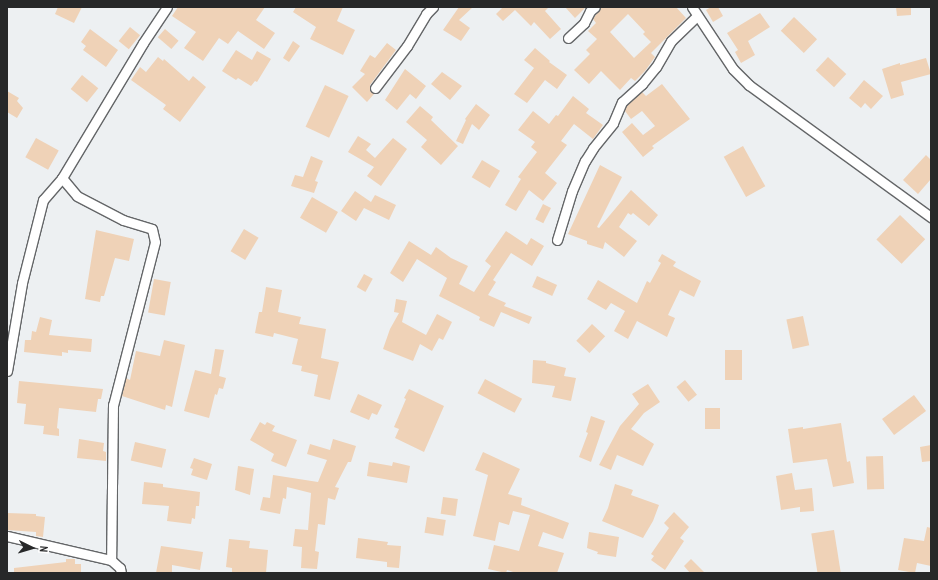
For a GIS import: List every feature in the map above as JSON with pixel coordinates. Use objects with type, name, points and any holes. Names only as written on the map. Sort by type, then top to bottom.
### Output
[{"type":"street","points":[[7,370],[22,283],[43,200],[62,178],[143,43],[167,7]]},
{"type":"street","points":[[375,88],[407,46],[426,14],[433,7]]},
{"type":"street","points":[[568,38],[584,24],[595,7]]},
{"type":"street","points":[[692,7],[733,69],[749,85],[931,217]]},
{"type":"street","points":[[557,240],[572,191],[585,161],[593,148],[613,123],[622,102],[642,84],[656,67],[672,41],[697,16]]},
{"type":"street","points":[[62,178],[78,196],[123,220],[152,229],[154,242],[114,405],[111,560]]},
{"type":"street","points":[[7,536],[111,560],[120,568],[121,573]]},
{"type":"building","points":[[58,7],[82,7],[74,23],[55,14]]},
{"type":"building","points":[[178,7],[265,7],[256,20],[275,33],[264,49],[238,31],[228,44],[219,38],[203,61],[184,48],[196,32],[172,16]]},
{"type":"building","points":[[296,7],[343,7],[337,21],[355,30],[343,55],[310,39],[316,27],[293,12]]},
{"type":"building","points":[[459,7],[473,7],[459,20],[470,28],[461,41],[443,30]]},
{"type":"building","points":[[503,7],[549,7],[545,11],[561,29],[550,39],[534,22],[531,26],[515,10],[503,21],[496,14]]},
{"type":"building","points":[[565,7],[586,7],[575,18]]},
{"type":"building","points":[[601,7],[676,7],[686,18],[651,53],[655,57],[645,71],[635,81],[631,78],[620,90],[601,71],[589,84],[574,70],[590,54],[586,50],[597,39],[588,31],[596,23],[593,19]],"holes":[[[628,14],[645,32],[643,34],[651,42],[634,58],[610,32]]]},
{"type":"building","points":[[711,7],[718,7],[723,16],[713,22],[706,10]]},
{"type":"building","points":[[896,7],[911,7],[911,15],[897,16]]},
{"type":"building","points":[[760,13],[770,27],[748,41],[755,55],[741,63],[735,52],[738,50],[727,33]]},
{"type":"building","points":[[794,17],[817,39],[804,53],[781,31]]},
{"type":"building","points":[[130,27],[140,35],[129,49],[119,41]]},
{"type":"building","points":[[90,29],[118,50],[106,67],[83,50],[86,46],[81,42]]},
{"type":"building","points":[[165,29],[179,41],[171,49],[158,37]]},
{"type":"building","points":[[293,41],[300,46],[289,62],[283,58]]},
{"type":"building","points":[[387,43],[396,50],[370,85],[370,91],[374,94],[367,102],[352,87],[365,74],[360,71],[370,55],[375,58]]},
{"type":"building","points":[[535,48],[550,61],[549,62],[567,75],[557,89],[545,80],[527,103],[514,94],[534,68],[524,60]]},
{"type":"building","points":[[236,50],[252,60],[257,51],[271,59],[257,82],[255,81],[251,86],[238,78],[236,80],[222,71]]},
{"type":"building","points":[[158,57],[163,61],[164,59],[189,81],[193,76],[206,87],[180,122],[163,109],[166,105],[131,80],[140,67],[146,72]]},
{"type":"building","points":[[828,57],[846,74],[834,87],[816,70]]},
{"type":"building","points":[[926,58],[931,74],[901,82],[904,95],[891,99],[882,69],[900,63],[900,65]]},
{"type":"building","points":[[405,69],[426,86],[416,99],[410,94],[397,110],[385,100]]},
{"type":"building","points":[[442,72],[462,86],[450,100],[431,84]]},
{"type":"building","points":[[82,75],[98,88],[87,102],[71,89]]},
{"type":"building","points":[[864,80],[883,96],[871,109],[865,103],[861,108],[849,98]]},
{"type":"building","points":[[662,84],[690,119],[652,146],[654,148],[643,157],[622,132],[632,123],[643,135],[655,126],[642,111],[631,119],[625,111],[627,106],[642,92],[646,96]]},
{"type":"building","points":[[325,85],[349,96],[329,138],[306,127]]},
{"type":"building","points":[[7,91],[19,98],[17,101],[23,108],[17,118],[7,112]]},
{"type":"building","points":[[573,96],[589,109],[586,113],[603,125],[593,139],[574,124],[561,141],[567,145],[545,173],[557,183],[543,201],[529,190],[516,211],[505,205],[521,179],[518,177],[537,152],[531,147],[535,142],[518,130],[533,111],[549,124],[556,115],[558,116]]},
{"type":"building","points":[[476,104],[490,115],[479,130],[472,124],[463,144],[456,141],[466,120],[465,119]]},
{"type":"building","points":[[420,106],[433,117],[431,120],[458,146],[441,165],[421,147],[427,140],[406,122]]},
{"type":"building","points":[[358,136],[371,144],[366,150],[375,158],[393,138],[407,149],[381,186],[367,176],[374,167],[348,152]]},
{"type":"building","points":[[36,138],[59,151],[48,170],[25,157]]},
{"type":"building","points":[[743,146],[765,186],[746,197],[724,157]]},
{"type":"building","points":[[926,155],[931,160],[931,179],[918,194],[903,180]]},
{"type":"building","points":[[311,156],[323,161],[315,181],[318,182],[314,193],[291,186],[295,175],[303,177]]},
{"type":"building","points":[[482,160],[500,171],[490,188],[472,177]]},
{"type":"building","points":[[600,165],[622,177],[597,227],[599,228],[631,190],[658,215],[649,226],[633,213],[631,215],[628,213],[619,227],[637,241],[624,257],[605,242],[603,249],[587,244],[587,241],[568,234]]},
{"type":"building","points":[[355,191],[371,202],[375,195],[396,205],[389,220],[364,208],[356,221],[341,211]]},
{"type":"building","points":[[312,197],[338,212],[326,233],[300,218]]},
{"type":"building","points":[[543,204],[551,208],[543,223],[535,219]]},
{"type":"building","points":[[900,215],[925,239],[902,264],[876,239]]},
{"type":"building","points":[[244,229],[259,238],[245,260],[231,251]]},
{"type":"building","points":[[96,230],[134,239],[129,261],[115,258],[104,296],[101,296],[100,302],[85,299]]},
{"type":"building","points":[[506,231],[527,245],[531,238],[544,246],[532,266],[511,253],[493,280],[496,282],[488,295],[506,303],[504,306],[532,317],[529,324],[501,312],[494,327],[479,320],[480,317],[439,296],[447,278],[417,259],[403,282],[390,273],[409,241],[431,255],[436,247],[451,258],[468,266],[459,284],[474,292],[491,266],[485,261]]},
{"type":"building","points":[[662,254],[676,262],[673,266],[701,281],[694,297],[680,290],[668,315],[675,318],[667,337],[637,321],[628,339],[614,331],[625,311],[611,303],[606,310],[587,299],[598,280],[637,303],[647,281],[650,283],[661,263],[658,261]]},
{"type":"building","points":[[364,274],[373,279],[365,292],[357,287]]},
{"type":"building","points":[[537,276],[557,285],[552,296],[532,287]]},
{"type":"building","points":[[154,279],[171,282],[165,315],[148,312]]},
{"type":"building","points":[[266,287],[282,290],[278,312],[301,317],[299,324],[326,329],[321,358],[339,362],[330,400],[314,396],[318,375],[301,371],[302,366],[292,364],[298,339],[274,333],[273,337],[255,333],[259,312],[262,312]]},
{"type":"building","points":[[396,299],[407,301],[402,322],[426,335],[437,314],[452,322],[443,340],[439,338],[432,351],[420,344],[413,361],[383,349],[390,329],[399,313],[394,312]]},
{"type":"building","points":[[803,316],[809,345],[793,349],[786,320]]},
{"type":"building","points":[[40,317],[52,320],[49,335],[92,339],[91,352],[68,350],[68,353],[62,352],[62,356],[24,352],[25,340],[31,340],[32,331],[36,332]]},
{"type":"building","points":[[592,324],[605,336],[589,353],[576,341]]},
{"type":"building","points":[[164,340],[185,345],[172,407],[166,405],[165,410],[122,396],[126,378],[130,380],[136,351],[160,356]]},
{"type":"building","points":[[215,349],[224,350],[219,376],[226,378],[223,389],[219,388],[217,395],[215,394],[209,418],[184,411],[195,370],[211,374]]},
{"type":"building","points":[[725,350],[742,350],[742,380],[725,380]]},
{"type":"building","points":[[533,360],[546,361],[546,363],[566,368],[564,376],[576,378],[571,401],[552,397],[555,386],[532,383]]},
{"type":"building","points":[[485,379],[522,399],[515,413],[477,393]]},
{"type":"building","points":[[685,380],[697,395],[688,402],[676,387]]},
{"type":"building","points":[[19,381],[103,389],[101,399],[98,399],[96,412],[59,408],[57,428],[59,429],[59,436],[43,434],[44,426],[24,424],[26,404],[17,403]]},
{"type":"building","points":[[648,384],[660,402],[644,413],[631,429],[654,444],[643,466],[617,455],[611,470],[599,465],[620,426],[639,404],[632,394]]},
{"type":"building","points":[[409,389],[444,406],[424,452],[395,438],[399,429],[394,427],[406,399],[404,398]]},
{"type":"building","points":[[358,394],[382,405],[377,415],[372,413],[369,420],[350,412]]},
{"type":"building","points":[[914,395],[926,411],[894,435],[882,419]]},
{"type":"building","points":[[705,408],[720,408],[720,429],[705,429]]},
{"type":"building","points":[[591,416],[605,421],[591,462],[579,457],[588,433],[586,432]]},
{"type":"building","points":[[260,422],[265,425],[267,422],[275,426],[272,431],[297,440],[286,467],[271,461],[274,454],[250,440]]},
{"type":"building","points":[[841,423],[847,462],[850,461],[854,483],[833,487],[827,459],[793,463],[788,429],[803,427],[803,429]]},
{"type":"building","points":[[79,439],[104,443],[103,451],[106,452],[106,461],[77,458]]},
{"type":"building","points":[[333,439],[356,446],[351,462],[348,462],[335,487],[339,488],[335,500],[328,498],[325,525],[318,524],[315,551],[319,552],[317,569],[301,568],[302,547],[293,546],[295,529],[308,530],[311,493],[287,487],[286,499],[283,498],[280,514],[260,510],[263,497],[270,498],[273,475],[318,482],[327,460],[307,454],[310,444],[330,450]]},
{"type":"building","points":[[135,442],[166,449],[162,468],[131,461]]},
{"type":"building","points":[[931,445],[931,461],[922,462],[920,447]]},
{"type":"building","points":[[483,452],[520,469],[508,494],[522,498],[521,505],[569,523],[563,539],[543,532],[538,546],[564,553],[557,573],[516,573],[507,570],[506,573],[488,569],[494,545],[519,551],[530,515],[513,511],[509,525],[499,522],[495,541],[473,536],[488,475],[475,470]]},
{"type":"building","points":[[883,456],[884,489],[867,490],[866,457]]},
{"type":"building","points":[[194,458],[212,464],[207,480],[191,475],[193,469],[190,468]]},
{"type":"building","points":[[369,462],[392,466],[393,462],[410,466],[407,483],[367,476]]},
{"type":"building","points":[[238,466],[254,469],[250,495],[235,490]]},
{"type":"building","points":[[792,473],[795,490],[812,488],[814,511],[800,512],[800,507],[781,510],[776,476]]},
{"type":"building","points":[[144,482],[163,484],[163,487],[200,492],[199,506],[196,506],[195,519],[192,518],[191,524],[167,521],[169,506],[142,504]]},
{"type":"building","points":[[615,484],[633,490],[631,495],[659,505],[653,521],[643,538],[602,521],[608,508]]},
{"type":"building","points":[[443,497],[458,499],[455,516],[441,514]]},
{"type":"building","points":[[674,512],[689,527],[680,538],[684,541],[665,570],[651,560],[654,556],[651,554],[669,528],[664,523]]},
{"type":"building","points":[[7,513],[36,514],[36,516],[45,517],[43,537],[36,536],[36,532],[7,530]]},
{"type":"building","points":[[427,517],[446,520],[443,536],[424,533]]},
{"type":"building","points":[[927,527],[931,528],[931,566],[917,563],[915,573],[898,570],[904,538],[924,541]]},
{"type":"building","points":[[834,530],[841,573],[818,573],[811,534]]},
{"type":"building","points":[[589,532],[619,537],[616,557],[597,554],[598,552],[587,548]]},
{"type":"building","points":[[358,538],[388,542],[387,545],[401,546],[399,568],[387,567],[387,562],[356,558]]},
{"type":"building","points":[[229,539],[250,541],[249,548],[268,550],[266,573],[232,573],[232,568],[226,567]]},
{"type":"building","points":[[161,546],[203,552],[200,570],[172,565],[172,573],[156,573]]},
{"type":"building","points":[[66,559],[75,559],[75,564],[81,564],[81,573],[14,573],[14,568],[66,562]]},
{"type":"building","points":[[691,559],[705,573],[690,573],[684,566]]}]
